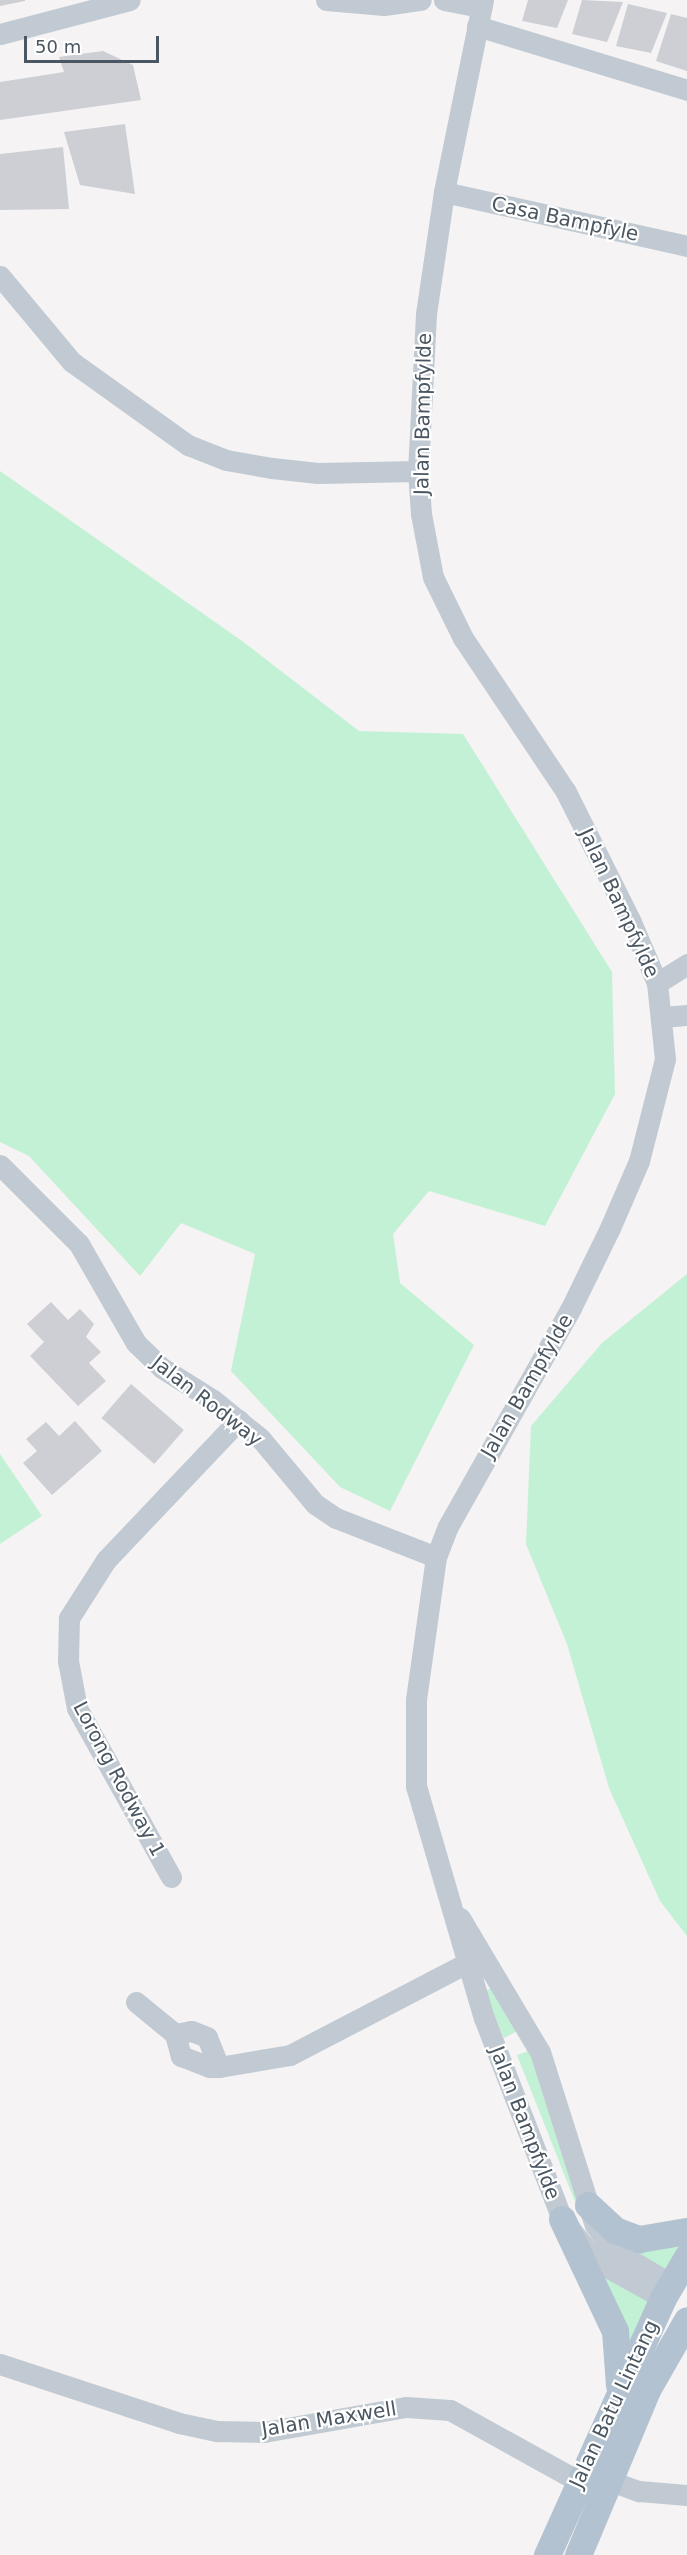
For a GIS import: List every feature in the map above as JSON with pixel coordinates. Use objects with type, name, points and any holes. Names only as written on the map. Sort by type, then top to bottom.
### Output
[{"type":"main road","points":[[588,2205],[615,2230],[639,2239],[687,2231]]},
{"type":"main road","points":[[562,2219],[615,2331],[621,2367],[618,2398]]},
{"type":"main road","name":"Jalan Batu Lintang","points":[[578,2555],[648,2388],[677,2301],[687,2257]]},
{"type":"main road","name":"Jalan Batu Lintang","points":[[547,2555],[578,2481],[618,2398],[677,2301]]},
{"type":"street","points":[[0,34],[130,0]]},
{"type":"street","points":[[326,0],[384,5],[421,0]]},
{"type":"street","points":[[444,0],[480,11],[687,90]]},
{"type":"street","name":"Jalan Bampfylde","points":[[480,11],[444,192],[426,314],[418,471],[433,577],[463,638],[566,792],[657,983],[663,1017],[665,1059],[658,1100],[635,1170],[572,1308],[448,1526],[436,1557],[416,1700],[416,1786],[450,1902],[465,1964],[562,2219],[597,2261],[677,2301]]},
{"type":"street","name":"Casa Bampfyle","points":[[444,192],[687,246]]},
{"type":"street","points":[[2,287],[72,362],[188,445],[225,460],[272,468],[318,473],[418,471]]},
{"type":"street","points":[[657,983],[687,964]]},
{"type":"street","points":[[663,1017],[687,1015]]},
{"type":"street","name":"Jalan Rodway","points":[[0,1165],[79,1244],[136,1343],[162,1368],[239,1420],[315,1504],[336,1518],[436,1557]]},
{"type":"street","name":"Lorong Rodway 1","points":[[171,1877],[77,1708],[68,1661],[69,1617],[106,1560],[239,1420]]},
{"type":"street","name":"Jalan Bampfylde","points":[[450,1902],[540,2052],[588,2205],[612,2249],[677,2301]]},
{"type":"street","points":[[136,2002],[175,2034],[182,2056],[219,2067],[290,2055],[465,1964]]},
{"type":"street","points":[[175,2034],[191,2031],[207,2037],[219,2067]]},
{"type":"street","points":[[505,2066],[519,2046],[529,2044],[540,2052]]},
{"type":"street","name":"Jalan Maxwell","points":[[0,2364],[179,2423],[217,2431],[264,2432],[406,2407],[450,2410],[578,2481]]},
{"type":"street","points":[[608,2480],[639,2491],[687,2495]]},
{"type":"green space","points":[[0,471],[242,641],[359,731],[463,734],[612,972],[615,1094],[545,1226],[429,1191],[393,1234],[400,1283],[474,1345],[390,1511],[340,1487],[231,1371],[255,1254],[181,1223],[140,1276],[29,1156],[0,1142]]},
{"type":"green space","points":[[687,1274],[687,1936],[660,1901],[609,1788],[567,1644],[526,1544],[531,1426],[602,1343]]},
{"type":"green space","points":[[0,1454],[42,1516],[0,1544]]},
{"type":"green space","points":[[491,1988],[521,2029],[504,2038],[483,1992]]},
{"type":"green space","points":[[529,2051],[585,2227],[517,2055]]},
{"type":"green space","points":[[685,2242],[669,2273],[619,2246]]},
{"type":"green space","points":[[595,2269],[653,2301],[628,2348]]},
{"type":"building","points":[[0,0],[25,0],[25,1],[0,6]]},
{"type":"building","points":[[528,0],[568,0],[557,28],[522,21]]},
{"type":"building","points":[[582,0],[623,2],[607,42],[572,34]]},
{"type":"building","points":[[628,4],[667,13],[651,53],[616,46]]},
{"type":"building","points":[[671,14],[687,18],[687,71],[656,61]]},
{"type":"building","points":[[103,51],[133,65],[141,100],[0,120],[0,82],[64,72],[59,57]]},
{"type":"building","points":[[125,124],[135,194],[80,185],[64,132]]},
{"type":"building","points":[[63,147],[69,209],[0,210],[0,154]]},
{"type":"building","points":[[51,1302],[68,1320],[80,1309],[94,1324],[86,1337],[101,1352],[89,1363],[106,1381],[78,1406],[30,1356],[44,1342],[27,1324]]},
{"type":"building","points":[[131,1384],[184,1430],[154,1464],[101,1418]]},
{"type":"building","points":[[75,1421],[102,1451],[52,1495],[23,1463],[37,1451],[26,1439],[46,1422],[59,1436]]}]
